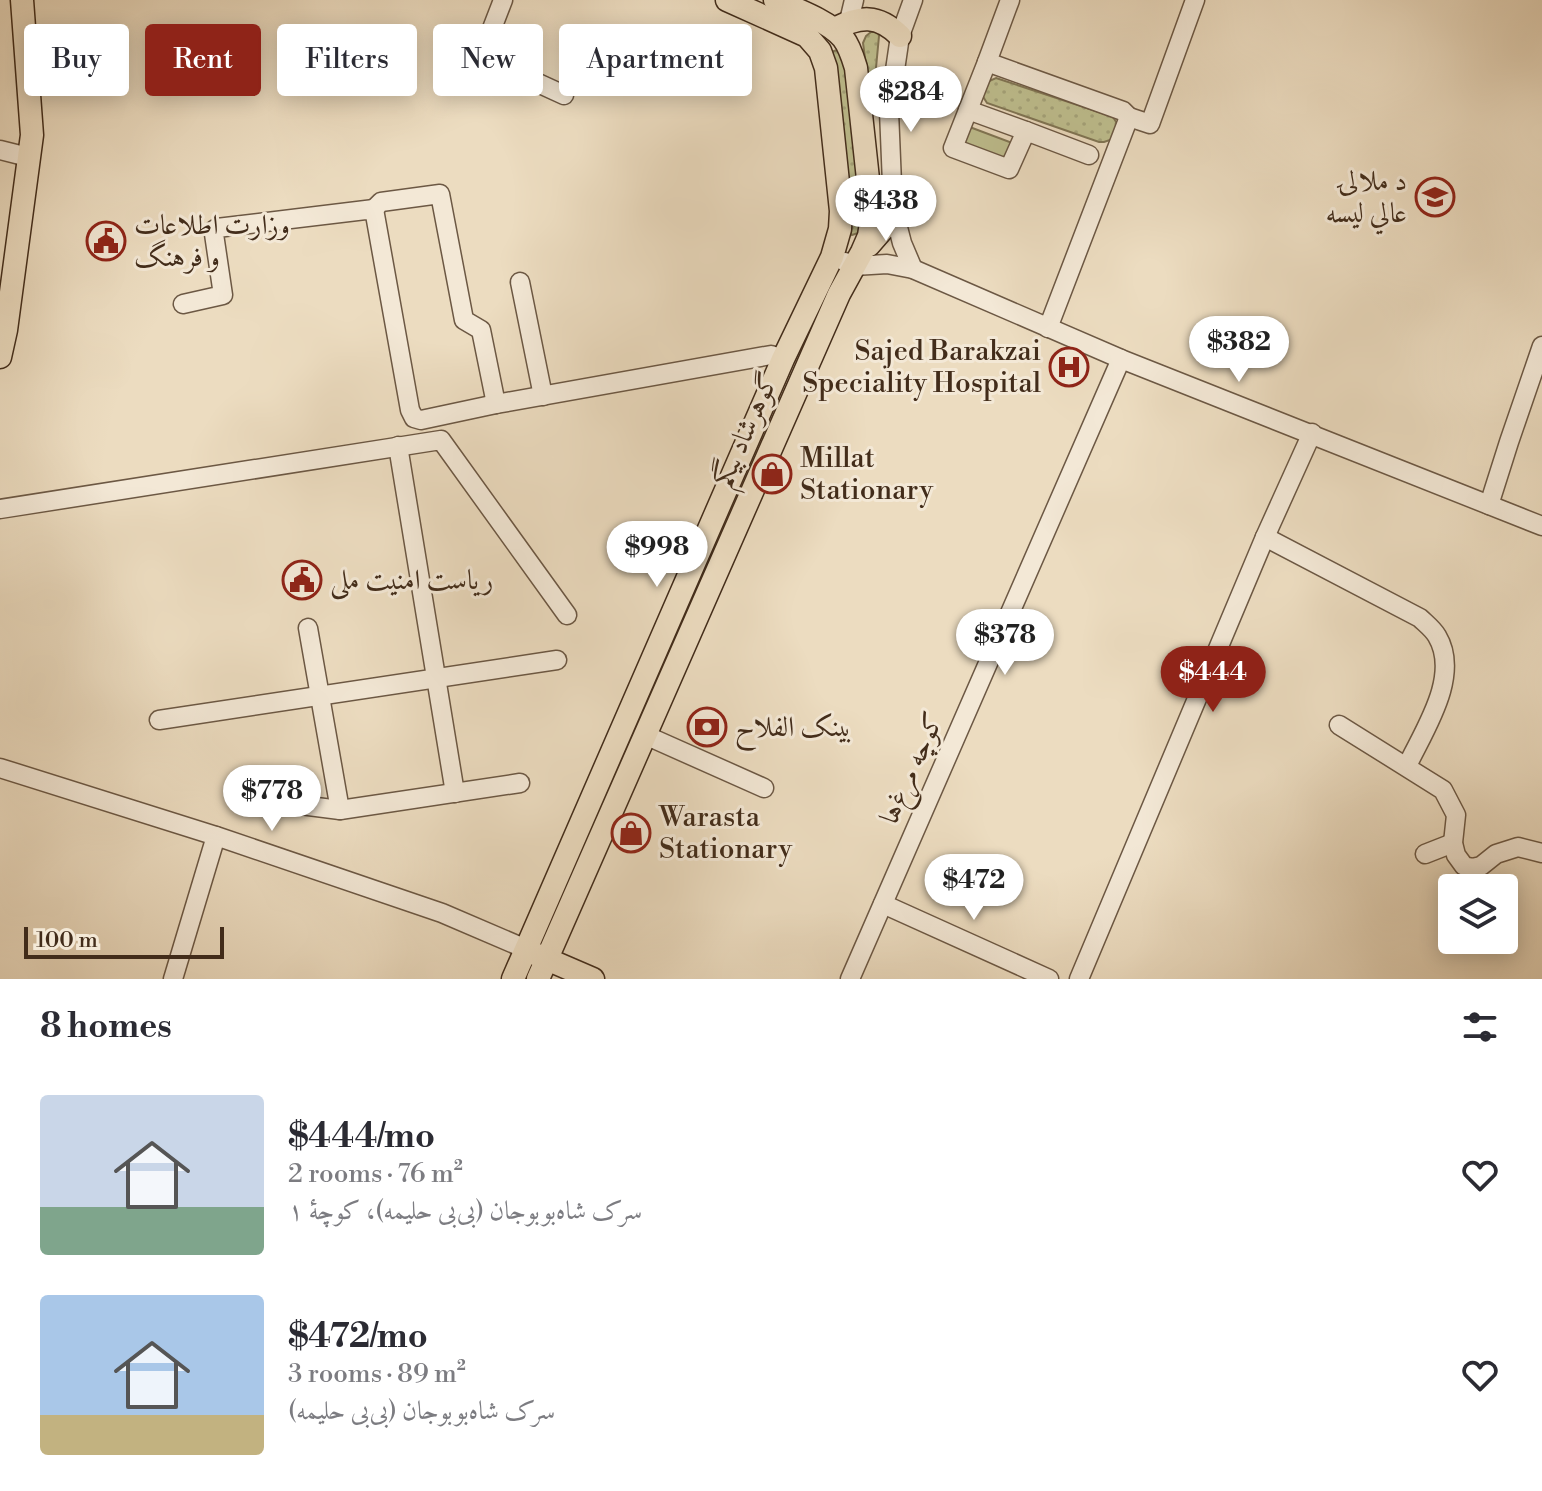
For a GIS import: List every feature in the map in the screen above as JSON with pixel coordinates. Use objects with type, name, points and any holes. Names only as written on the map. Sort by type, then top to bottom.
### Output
[{"type":"main road","points":[[0,357],[32,135],[22,0]]},
{"type":"main road","name":"گوهرشاد بیگم","points":[[513,979],[783,359],[832,257],[840,229],[841,211],[826,68],[820,51],[807,36],[727,0]]},
{"type":"main road","points":[[775,0],[846,17],[880,21],[900,36]]},
{"type":"main road","name":"گوهرشاد بیگم","points":[[542,969],[839,294],[869,236],[872,203],[856,68],[843,38],[846,17]]},
{"type":"main road","points":[[857,261],[882,230],[893,208]]},
{"type":"main road","points":[[526,949],[542,969],[593,979]]},
{"type":"street","points":[[503,0],[481,57],[559,93]]},
{"type":"street","points":[[913,0],[900,36],[889,111],[893,208],[913,269]]},
{"type":"street","points":[[1010,0],[953,148],[1009,169],[1026,131]]},
{"type":"street","points":[[987,62],[1123,111],[1129,117],[1150,124],[1195,0]]},
{"type":"street","points":[[968,110],[1089,155]]},
{"type":"street","points":[[1048,328],[1129,117]]},
{"type":"street","points":[[0,150],[28,157]]},
{"type":"street","points":[[183,304],[223,295],[214,234],[217,228],[374,209],[381,202],[440,194],[464,320],[481,330],[496,404]]},
{"type":"street","points":[[374,209],[410,410],[414,418],[421,420],[771,355],[783,359]]},
{"type":"street","points":[[832,257],[913,269],[1121,359],[1542,526]]},
{"type":"street","points":[[520,282],[543,396]]},
{"type":"street","points":[[1489,505],[1542,346]]},
{"type":"street","name":"کوچه مرغ‌ها","points":[[850,979],[1121,359]]},
{"type":"street","points":[[1079,979],[1265,537],[1312,433]]},
{"type":"street","points":[[0,509],[441,440],[567,615]]},
{"type":"street","points":[[398,446],[455,793]]},
{"type":"street","points":[[1265,537],[1420,618],[1437,636],[1446,664],[1439,699],[1407,766]]},
{"type":"street","points":[[308,628],[340,810]]},
{"type":"street","points":[[159,720],[557,660]]},
{"type":"street","points":[[1339,725],[1443,790],[1456,815],[1453,843],[1456,855],[1464,866],[1481,866],[1496,854],[1518,847],[1542,853]]},
{"type":"street","points":[[645,735],[764,788]]},
{"type":"street","points":[[0,768],[216,836],[442,913],[526,949]]},
{"type":"street","points":[[277,802],[340,810],[520,783]]},
{"type":"street","points":[[173,979],[216,836]]},
{"type":"street","points":[[1425,854],[1453,843]]},
{"type":"street","points":[[883,904],[1049,979]]},
{"type":"green space","points":[[871,32],[878,32],[879,36],[872,110],[863,43]]},
{"type":"green space","points":[[838,50],[848,68],[864,210],[858,233],[852,235],[849,231],[832,54]]},
{"type":"green space","points":[[996,78],[1113,117],[1118,125],[1113,139],[1099,142],[987,103],[982,95],[987,82]]},
{"type":"green space","points":[[967,126],[1015,144],[1006,160],[964,143]]},
{"type":"place","name":"د ملالۍ عالي لیسه","points":[[1435,197]]},
{"type":"place","name":"وزارت اطلاعات و فرهنگ","points":[[106,241]]},
{"type":"place","name":"Sajed Barakzai Speciality Hospital","points":[[1069,367]]},
{"type":"place","name":"Millat Stationary","points":[[772,474]]},
{"type":"place","name":"ریاست امنیت ملی","points":[[302,580]]},
{"type":"place","name":"بینک الفلاح","points":[[707,727]]},
{"type":"place","name":"Warasta Stationary","points":[[631,833]]}]
